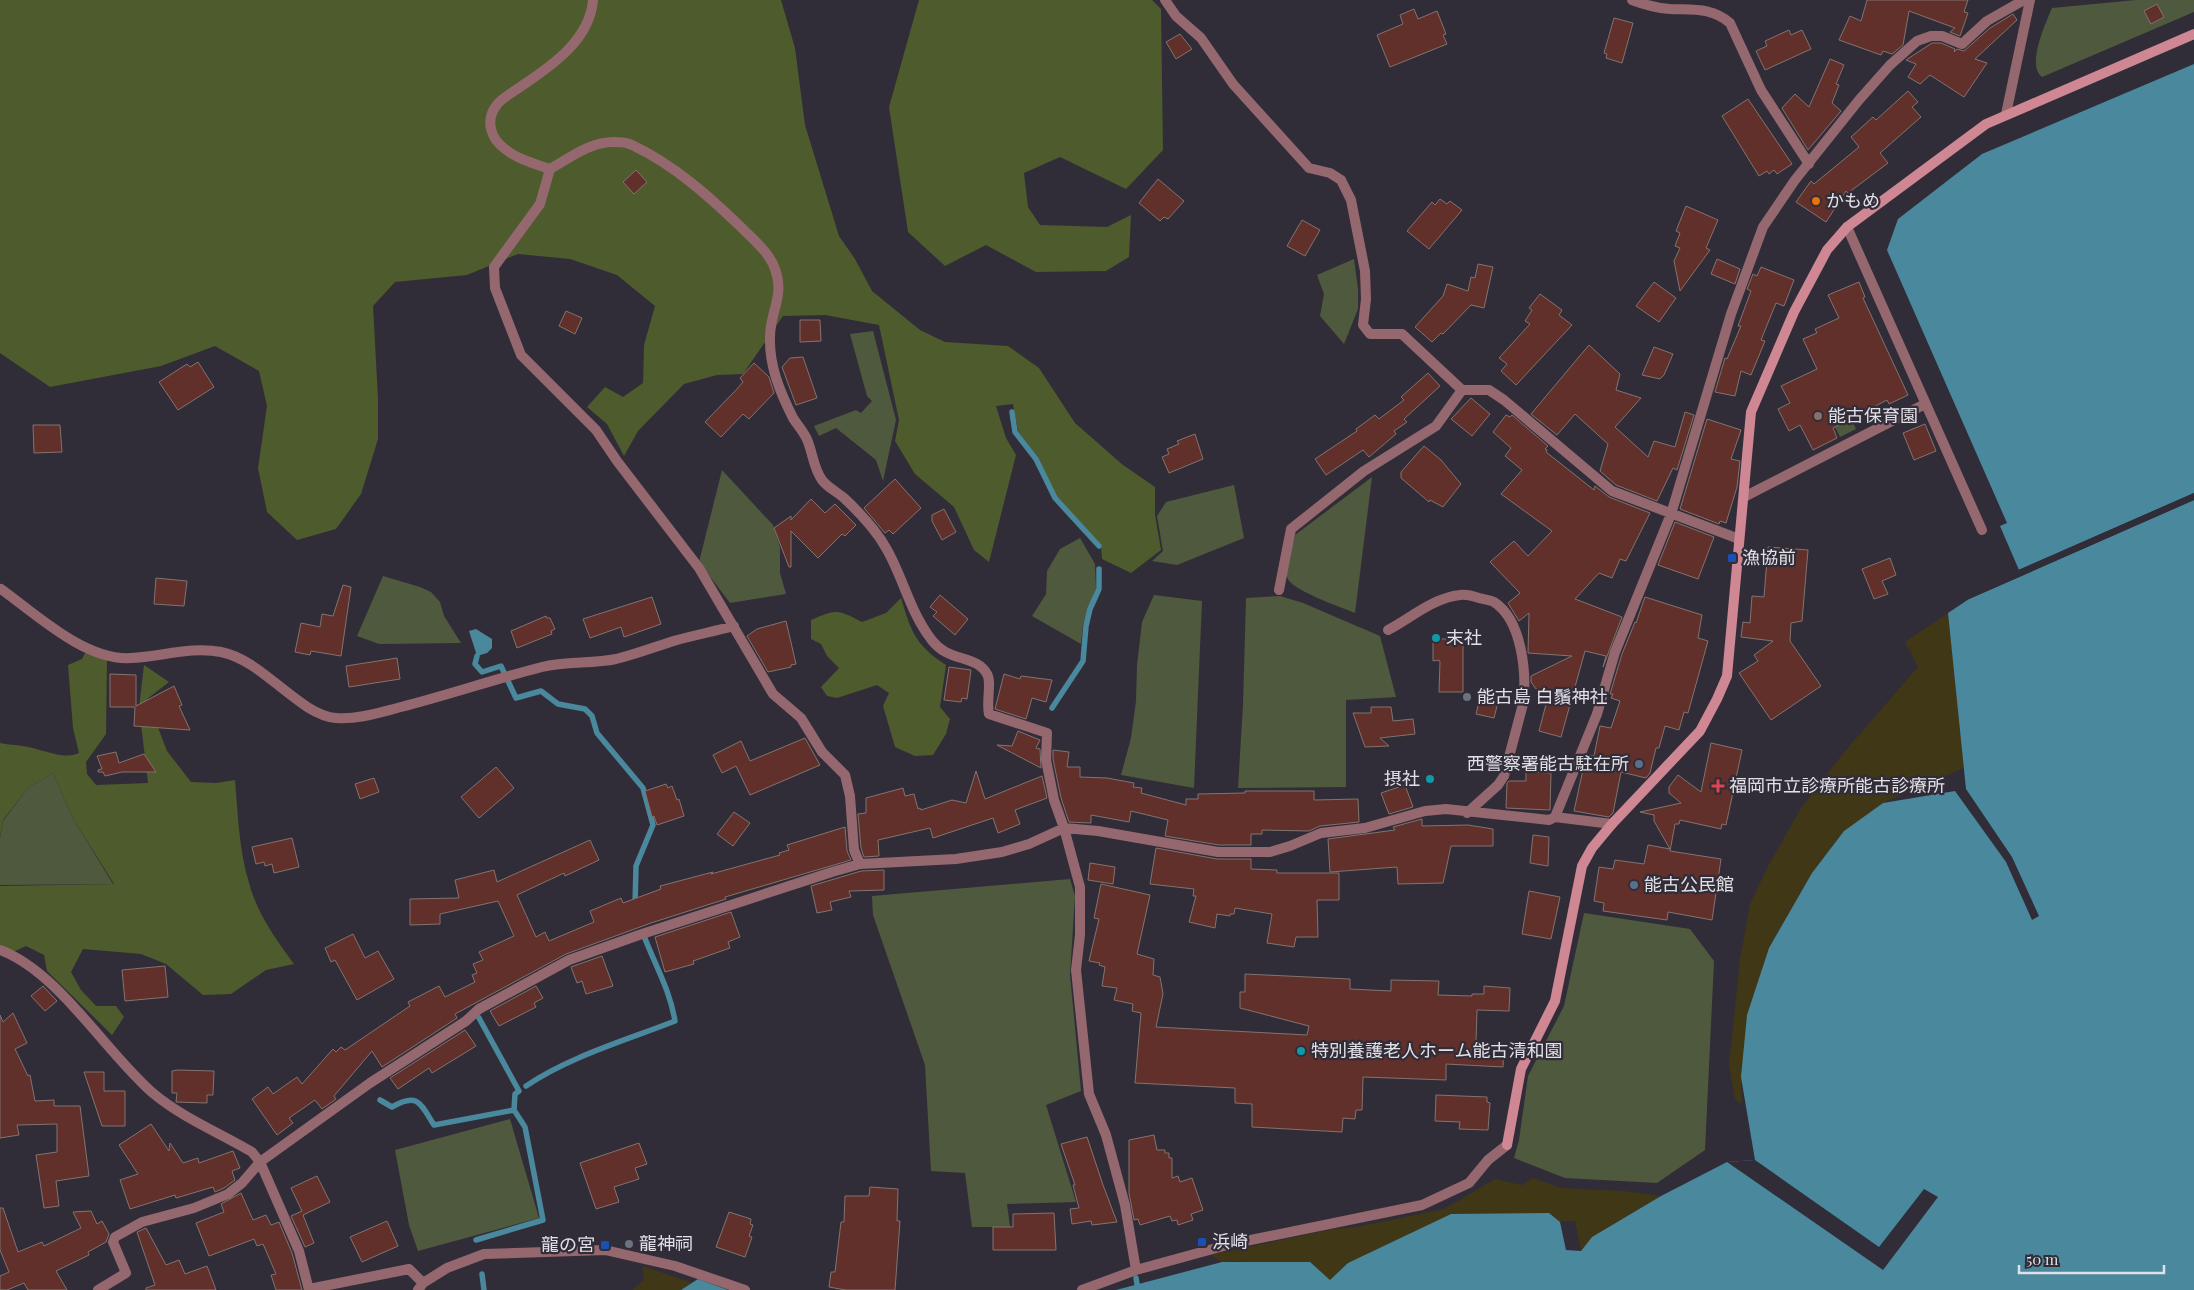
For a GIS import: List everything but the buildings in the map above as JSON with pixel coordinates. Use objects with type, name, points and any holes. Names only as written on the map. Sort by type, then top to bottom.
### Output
[{"type":"street","points":[[550,170],[506,150],[495,141],[491,130],[490,116],[496,104],[551,66],[567,51],[590,19],[593,0]]},
{"type":"street","points":[[1165,0],[1176,16],[1201,38],[1233,84],[1309,168],[1330,173],[1342,180],[1351,200],[1365,271],[1366,299],[1364,325],[1370,334],[1402,334],[1462,390],[1489,390],[1504,400],[1612,491],[1738,539]]},
{"type":"street","points":[[1632,0],[1648,6],[1669,9],[1708,10],[1722,16],[1730,23],[1760,90],[1809,164]]},
{"type":"street","points":[[1555,817],[1597,714],[1616,652],[1671,514],[1731,314],[1764,227],[1809,164],[1859,100],[1890,65],[1917,41],[1931,36],[1942,36],[1962,44],[1986,21],[2024,0]]},
{"type":"street","points":[[2006,114],[2030,0]]},
{"type":"street","points":[[1082,1290],[1136,1270],[1231,1244],[1422,1205],[1468,1183],[1488,1160],[1507,1145],[1521,1068],[1555,1001],[1582,866],[1592,848],[1612,824],[1700,732],[1727,676],[1751,412],[1806,289],[1827,250],[1847,227],[1986,124],[2194,34]]},
{"type":"street","points":[[860,864],[854,850],[850,796],[845,775],[822,752],[801,718],[773,694],[699,568],[617,461],[596,430],[521,355],[502,310],[495,288],[494,266],[540,204],[550,170],[585,149],[599,143],[630,144],[665,165],[711,198],[764,250],[774,266],[779,282],[779,298],[770,335],[773,369],[778,388],[808,441],[823,482],[850,504],[886,548],[916,616],[931,640],[946,654],[971,660],[982,666],[989,677],[986,706],[989,714],[1047,733],[1046,760],[1054,800],[1080,886],[1080,935],[1076,970],[1089,1094],[1106,1135],[1125,1205],[1136,1270]]},
{"type":"street","points":[[1847,227],[1982,530]]},
{"type":"street","points":[[1279,590],[1291,529],[1364,471],[1436,426],[1462,390]]},
{"type":"street","points":[[1744,497],[1925,404]]},
{"type":"street","points":[[0,590],[68,637],[95,652],[110,657],[130,658],[200,650],[234,654],[251,664],[304,704],[319,713],[334,718],[352,718],[378,713],[544,666],[588,663],[617,658],[677,640],[734,626]]},
{"type":"street","points":[[1388,630],[1422,609],[1447,598],[1461,595],[1494,602],[1514,623],[1519,635],[1524,687],[1523,704],[1504,776],[1498,785],[1467,812]]},
{"type":"street","points":[[98,1290],[126,1273],[113,1242],[115,1237],[142,1222],[194,1208],[228,1194],[242,1183],[260,1162],[370,1083],[466,1021],[479,1009],[569,960],[710,911],[860,864],[956,859],[1002,852],[1029,844],[1064,828],[1098,831],[1218,852],[1270,852],[1321,833],[1364,828],[1425,811],[1446,809],[1549,820],[1555,817],[1612,824]]},
{"type":"street","points":[[0,950],[19,958],[52,985],[155,1095],[186,1115],[252,1152],[260,1162],[299,1251],[309,1290],[409,1269],[420,1286],[447,1268],[484,1254],[605,1250],[675,1266],[745,1290]]},
{"type":"green space","points":[[0,0],[781,0],[795,48],[805,125],[839,236],[855,259],[872,291],[920,330],[945,342],[1008,346],[1039,368],[1075,423],[1123,465],[1155,487],[1155,515],[1161,550],[1131,573],[1102,559],[1101,546],[1056,496],[1038,457],[1018,431],[1013,404],[996,406],[1006,438],[1016,455],[989,562],[974,550],[954,507],[915,474],[895,441],[899,420],[879,325],[825,315],[783,316],[743,374],[717,375],[684,384],[638,431],[624,456],[607,424],[587,407],[605,387],[623,397],[643,383],[644,345],[655,306],[617,275],[570,259],[518,254],[467,275],[395,282],[373,306],[378,399],[378,439],[361,494],[336,529],[297,540],[267,512],[258,468],[267,406],[259,371],[215,346],[161,366],[50,387],[0,353]]},
{"type":"green space","points":[[919,0],[1152,0],[1161,9],[1163,150],[1126,189],[1060,157],[1024,173],[1028,207],[1040,225],[1107,227],[1131,215],[1129,257],[1106,271],[1036,272],[986,245],[945,266],[908,232],[889,107]]},
{"type":"green space","points":[[2136,0],[2194,0],[2194,12],[2042,77],[2036,64],[2037,54],[2052,8]]},
{"type":"green space","points":[[1354,259],[1358,289],[1358,309],[1344,344],[1320,316],[1324,294],[1317,275]]},
{"type":"green space","points":[[873,331],[896,420],[883,481],[876,460],[836,428],[819,436],[814,426],[856,410],[861,413],[872,401],[867,396],[850,334]]},
{"type":"green space","points":[[1850,417],[1856,429],[1840,437],[1834,425]]},
{"type":"green space","points":[[722,470],[773,525],[780,547],[780,573],[786,594],[730,603],[699,562]]},
{"type":"green space","points":[[1372,477],[1355,613],[1306,593],[1290,582],[1287,577],[1287,568],[1295,535]]},
{"type":"green space","points":[[1234,485],[1244,538],[1177,565],[1152,561],[1163,551],[1157,516],[1166,502]]},
{"type":"green space","points":[[1080,538],[1095,564],[1096,589],[1083,625],[1081,644],[1032,616],[1046,594],[1047,571],[1060,549]]},
{"type":"green space","points":[[383,576],[431,592],[440,602],[444,616],[461,643],[379,644],[357,636]]},
{"type":"green space","points":[[1154,595],[1202,601],[1194,788],[1121,775],[1131,738],[1142,622]]},
{"type":"green space","points":[[1280,596],[1303,603],[1380,636],[1396,697],[1346,700],[1346,787],[1238,788],[1243,705],[1246,598]]},
{"type":"green space","points":[[901,598],[911,628],[921,644],[927,651],[946,665],[940,707],[950,719],[946,734],[933,755],[915,756],[895,747],[883,706],[889,693],[877,685],[837,698],[827,696],[821,687],[839,668],[827,656],[821,644],[811,639],[811,620],[836,612],[862,622],[886,613]]},
{"type":"green space","points":[[86,651],[107,660],[106,734],[86,762],[87,774],[96,785],[148,783],[139,707],[144,665],[169,682],[147,699],[167,751],[191,782],[216,783],[235,780],[241,845],[252,894],[268,926],[294,964],[266,970],[231,994],[203,995],[166,964],[141,954],[83,949],[71,972],[81,990],[96,1006],[116,1006],[124,1017],[112,1035],[47,971],[44,955],[26,946],[13,952],[0,949],[0,886],[114,884],[72,817],[53,773],[28,788],[3,820],[0,837],[0,743],[28,747],[60,755],[79,753],[73,728],[68,665],[82,659]]},
{"type":"green space","points":[[53,773],[72,817],[113,884],[0,885],[0,838],[3,821],[28,788]]},
{"type":"green space","points":[[1070,879],[1075,896],[1070,975],[1081,1091],[1046,1105],[1076,1202],[1007,1204],[1010,1227],[972,1227],[965,1173],[931,1171],[925,1065],[873,915],[872,896]]},
{"type":"green space","points":[[1584,913],[1690,929],[1714,961],[1705,1150],[1657,1183],[1565,1178],[1514,1158],[1519,1140],[1528,1076],[1564,1006]]},
{"type":"green space","points":[[510,1119],[539,1218],[418,1251],[409,1225],[395,1150]]},
{"type":"sand","points":[[1948,613],[1964,768],[1883,803],[1844,831],[1812,873],[1769,948],[1741,1077],[1742,1105],[1735,1099],[1729,1065],[1740,959],[1750,904],[1768,866],[1801,808],[1845,751],[1918,667],[1905,642]]},
{"type":"sand","points":[[1533,1178],[1561,1188],[1624,1191],[1661,1196],[1592,1237],[1581,1251],[1575,1221],[1560,1222],[1549,1213],[1348,1263],[1330,1281],[1242,1261],[1222,1262],[1210,1255],[1333,1229],[1356,1227],[1444,1209],[1495,1179],[1522,1185]]},
{"type":"sand","points":[[642,1266],[693,1283],[681,1290],[632,1290],[644,1280]]},
{"type":"water","points":[[2194,64],[2194,493],[2019,570],[2000,526],[2007,523],[1887,250],[1898,219],[1982,154]]},
{"type":"water","points":[[2194,500],[2194,1290],[1116,1290],[1222,1262],[1310,1262],[1330,1280],[1348,1263],[1451,1214],[1549,1213],[1560,1222],[1566,1250],[1581,1251],[1592,1237],[1661,1196],[1727,1162],[1755,1160],[1741,1077],[1747,1015],[1769,948],[1812,873],[1844,831],[1883,803],[1955,791],[2006,862],[2032,920],[2039,916],[2012,857],[1966,789],[1948,613],[1969,599]]},
{"type":"water","points":[[476,629],[492,639],[492,648],[487,653],[477,656],[469,631]]},
{"type":"water","points":[[698,1279],[728,1290],[681,1290]]},
{"type":"pier","points":[[2194,493],[2194,495],[2020,572],[2016,571]]},
{"type":"pier","points":[[2194,498],[2194,500],[1969,599],[1968,597]]},
{"type":"pier","points":[[1755,1160],[1879,1247],[1924,1189],[1938,1197],[1883,1270],[1727,1162]]},
{"type":"waterway","points":[[1012,412],[1015,432],[1036,459],[1055,498],[1099,546]]},
{"type":"waterway","points":[[1052,708],[1083,661],[1086,626],[1090,609],[1099,589],[1099,569]]},
{"type":"waterway","points":[[477,656],[475,664],[482,672],[501,666],[516,698],[541,691],[558,704],[585,709],[592,716],[597,733],[643,788],[653,825],[636,866],[635,905]]},
{"type":"waterway","points":[[526,1086],[543,1075],[579,1058],[675,1021],[666,988],[644,936]]},
{"type":"waterway","points":[[476,1240],[543,1220],[525,1127],[514,1110],[515,1094],[519,1091],[479,1018]]},
{"type":"waterway","points":[[380,1100],[392,1107],[408,1100],[418,1102],[434,1125],[514,1110]]},
{"type":"waterway","points":[[482,1274],[484,1290]]},
{"type":"waterway","points":[[1136,1278],[1137,1284]]},
{"type":"place","name":"かもめ","points":[[1816,201]]},
{"type":"place","name":"能古保育園","points":[[1818,416]]},
{"type":"place","name":"漁協前","points":[[1732,558]]},
{"type":"place","name":"末社","points":[[1436,638]]},
{"type":"place","name":"能古島 白鬚神社","points":[[1467,697]]},
{"type":"place","name":"西警察署能古駐在所","points":[[1639,764]]},
{"type":"place","name":"摂社","points":[[1430,779]]},
{"type":"place","name":"福岡市立診療所能古診療所","points":[[1718,786]]},
{"type":"place","name":"能古公民館","points":[[1634,885]]},
{"type":"place","name":"特別養護老人ホーム能古清和園","points":[[1301,1051]]},
{"type":"place","name":"浜崎","points":[[1202,1242]]},
{"type":"place","name":"龍神祠","points":[[629,1244]]},
{"type":"place","name":"龍の宮","points":[[605,1245]]}]
